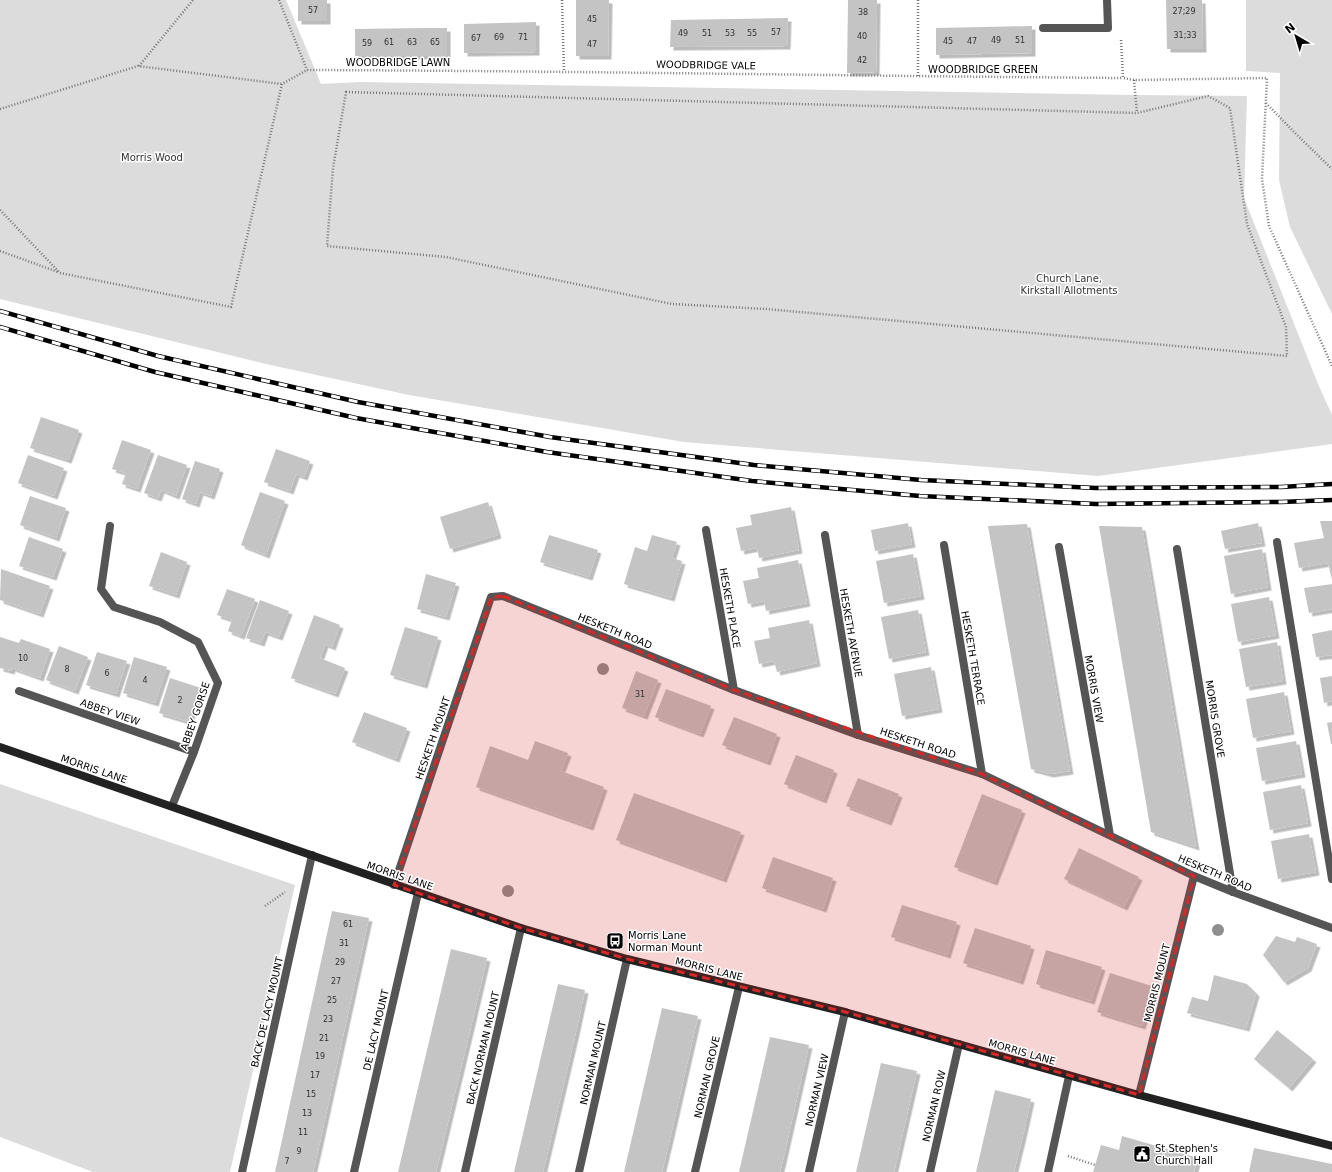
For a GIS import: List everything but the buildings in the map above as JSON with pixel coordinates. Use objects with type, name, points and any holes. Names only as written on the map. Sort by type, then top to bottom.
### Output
[{"type":"street","points":[[1043,28],[1108,28],[1107,0]]},
{"type":"street","name":"ABBEY GORSE","points":[[110,526],[101,589],[114,607],[160,622],[198,642],[218,683],[194,752],[172,806]]},
{"type":"street","name":"HESKETH PLACE","points":[[706,530],[734,690]]},
{"type":"street","name":"HESKETH AVENUE","points":[[824,535],[858,735]]},
{"type":"street","points":[[1276,542],[1332,879]]},
{"type":"street","name":"HESKETH TERRACE","points":[[944,545],[982,774]]},
{"type":"street","name":"MORRIS VIEW","points":[[1059,547],[1110,835]]},
{"type":"street","name":"MORRIS GROVE","points":[[1177,549],[1233,892]]},
{"type":"street","name":"HESKETH ROAD","points":[[491,597],[503,596],[734,690],[858,735],[982,774],[1194,876],[1233,892],[1332,928]]},
{"type":"street","name":"HESKETH MOUNT","points":[[394,884],[491,597]]},
{"type":"street","name":"ABBEY VIEW","points":[[19,692],[194,752]]},
{"type":"street","name":"MORRIS LANE","points":[[0,747],[521,928],[627,959],[845,1012],[1069,1076],[1332,1146]]},
{"type":"street","name":"BACK DE LACY MOUNT","points":[[242,1172],[312,856]]},
{"type":"street","name":"MORRIS MOUNT","points":[[1139,1095],[1194,876]]},
{"type":"street","name":"DE LACY MOUNT","points":[[354,1172],[418,893]]},
{"type":"street","name":"BACK NORMAN MOUNT","points":[[465,1172],[521,928]]},
{"type":"street","name":"NORMAN MOUNT","points":[[579,1172],[627,959]]},
{"type":"street","name":"NORMAN GROVE","points":[[695,1172],[739,987]]},
{"type":"street","name":"NORMAN VIEW","points":[[809,1172],[845,1012]]},
{"type":"street","name":"NORMAN ROW","points":[[930,1172],[959,1044]]},
{"type":"street","points":[[1048,1172],[1069,1076]]},
{"type":"path","points":[[138,66],[193,0]]},
{"type":"path","points":[[0,108],[138,66],[282,84],[307,70],[279,0]]},
{"type":"path","points":[[562,0],[564,71]]},
{"type":"path","name":"WOODBRIDGE GREEN","points":[[918,0],[918,76],[1123,78],[1134,80],[1267,78],[1266,102]]},
{"type":"path","points":[[1108,28],[1120,28],[1123,78]]},
{"type":"path","name":"WOODBRIDGE LAWN","points":[[307,70],[564,71]]},
{"type":"path","name":"WOODBRIDGE VALE","points":[[564,71],[918,76]]},
{"type":"path","points":[[1134,80],[1137,113]]},
{"type":"path","points":[[0,251],[60,272],[231,306],[282,84]]},
{"type":"path","points":[[346,92],[1137,113],[1208,96],[1230,108],[1248,224],[1286,327],[1287,356],[766,309],[672,304],[446,257],[327,246],[333,168],[346,92]]},
{"type":"path","points":[[1266,102],[1332,169]]},
{"type":"path","points":[[1266,102],[1262,179],[1269,226],[1332,366]]},
{"type":"path","points":[[0,210],[60,272]]},
{"type":"path","points":[[265,906],[289,889]]},
{"type":"path","points":[[1052,1152],[1095,1165]]},
{"type":"highlighted area","points":[[503,596],[734,690],[982,774],[1194,876],[1139,1095],[845,1012],[627,959],[521,928],[394,885],[491,597]]},
{"type":"green space","name":"Church Lane, Kirkstall Allotments","points":[[0,0],[286,0],[321,84],[361,82],[1247,96],[1244,198],[1318,384],[1332,415],[1332,444],[1098,476],[684,442],[409,395],[266,364],[0,299]]},
{"type":"green space","points":[[1246,0],[1332,0],[1332,314],[1290,227],[1279,180],[1280,73],[1246,71]]},
{"type":"green space","points":[[0,784],[295,885],[230,1172],[93,1172],[0,1137]]},
{"type":"railway","points":[[0,311],[158,356],[358,402],[550,437],[754,465],[921,480],[1096,488],[1281,487],[1332,484]]},
{"type":"railway","points":[[0,327],[155,372],[356,418],[547,452],[752,481],[920,496],[1096,504],[1332,500]]},
{"type":"place","name":"Morris Lane Norman Mount","points":[[615,941]]},
{"type":"place","name":"St Stephen's Church Hall","points":[[1142,1154]]},
{"type":"park label","name":"Morris Wood","points":[[152,157]]}]
